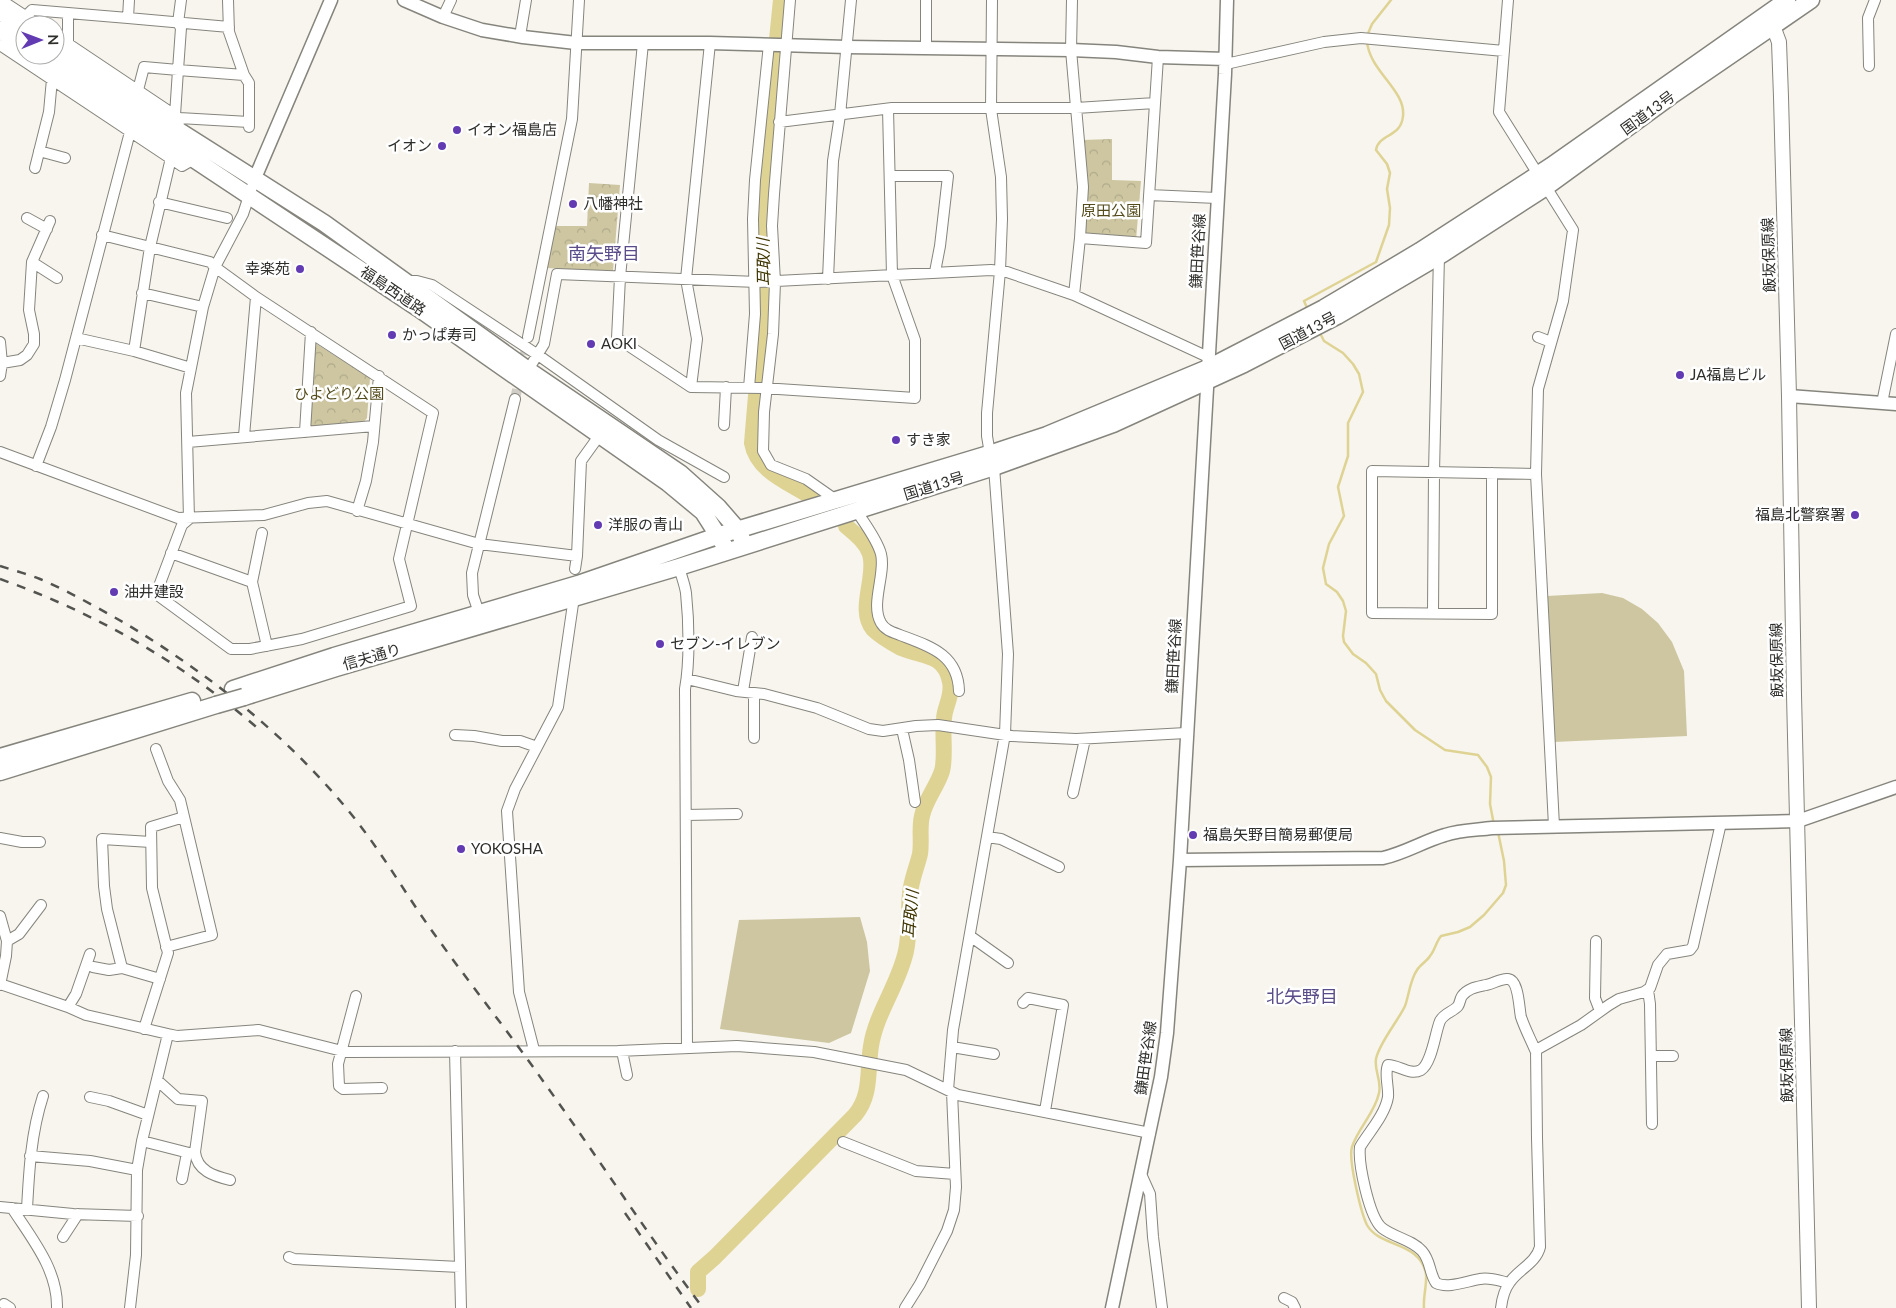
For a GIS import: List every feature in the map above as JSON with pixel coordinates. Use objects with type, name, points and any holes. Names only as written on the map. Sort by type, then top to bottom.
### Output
[{"type":"highway","name":"国道13号","points":[[1769,20],[1787,0]]},
{"type":"highway","name":"国道13号","points":[[1208,369],[1244,364],[1337,316],[1439,255],[1769,20],[1811,0]]},
{"type":"highway","points":[[0,12],[15,18]]},
{"type":"highway","points":[[0,30],[15,40]]},
{"type":"highway","name":"福島西道路","points":[[65,49],[177,121],[255,178],[324,223],[528,370],[653,446],[718,507],[738,530],[745,545]]},
{"type":"highway","name":"福島西道路","points":[[52,65],[418,308],[668,483],[703,512],[720,535],[728,551]]},
{"type":"highway","name":"国道13号","points":[[745,545],[856,510],[992,460],[1047,435],[1208,369],[1324,308],[1420,250],[1543,180]]},
{"type":"highway","name":"国道13号","points":[[738,530],[836,500],[992,460]]},
{"type":"highway","name":"信夫通り","points":[[0,758],[211,701],[481,618],[738,530]]},
{"type":"highway","name":"信夫通り","points":[[481,618],[574,597],[679,567],[745,545]]},
{"type":"highway","name":"信夫通り","points":[[0,772],[211,701]]},
{"type":"main road","name":"飯坂保原線","points":[[1769,20],[1779,42],[1790,396],[1794,686],[1809,1308]]},
{"type":"street","points":[[1,0],[18,15]]},
{"type":"street","points":[[128,18],[129,0]]},
{"type":"street","points":[[177,121],[178,70],[182,28],[178,23],[181,0]]},
{"type":"street","points":[[189,519],[186,393],[203,307],[215,267],[243,214],[255,178],[331,0]]},
{"type":"street","points":[[404,0],[443,17],[482,30],[576,43],[710,42],[847,47],[1071,50],[1226,62],[1324,42],[1361,38],[1504,51]]},
{"type":"street","points":[[443,17],[451,0]]},
{"type":"street","points":[[520,36],[526,0]]},
{"type":"street","points":[[528,337],[572,119],[579,0]]},
{"type":"street","points":[[790,0],[777,45],[755,180],[753,219],[756,282],[755,314],[762,444],[763,452],[767,459],[777,468],[806,479],[836,500]]},
{"type":"street","points":[[828,279],[833,161],[840,115],[851,0]]},
{"type":"street","points":[[926,0],[926,48]]},
{"type":"street","points":[[905,1308],[920,1284],[947,1231],[954,1210],[955,1174],[950,1091],[952,1047],[1004,734],[1008,654],[992,460],[987,436],[987,413],[1000,271],[1002,219],[1002,190],[991,109],[992,0]]},
{"type":"street","points":[[1072,0],[1071,50],[1083,187],[1074,295]]},
{"type":"street","name":"鎌田笹谷線","points":[[1112,1308],[1150,1133],[1167,1033],[1180,860],[1226,62],[1227,0]]},
{"type":"street","points":[[1508,0],[1499,112],[1573,230],[1562,301],[1538,389],[1536,474],[1554,826]]},
{"type":"street","points":[[1870,66],[1868,18],[1875,0]]},
{"type":"street","points":[[65,48],[138,90],[177,121],[249,124],[249,84],[244,75],[229,27],[230,3]]},
{"type":"street","points":[[30,15],[32,10],[229,27]]},
{"type":"street","points":[[65,27],[68,13]]},
{"type":"street","points":[[691,387],[697,339],[686,279],[710,42]]},
{"type":"street","points":[[643,43],[620,277],[617,338],[691,387],[758,388],[915,398],[914,340],[892,275],[888,109]]},
{"type":"street","points":[[0,45],[182,166],[194,159]]},
{"type":"street","points":[[758,388],[774,334],[772,226],[779,122],[777,45]]},
{"type":"street","points":[[1080,238],[1146,243],[1158,57]]},
{"type":"street","points":[[138,90],[144,67],[244,75]]},
{"type":"street","points":[[35,168],[49,112],[52,80]]},
{"type":"street","points":[[779,122],[888,109],[1076,108],[1154,103]]},
{"type":"street","points":[[36,466],[51,427],[130,132]]},
{"type":"street","points":[[39,151],[65,158]]},
{"type":"street","points":[[134,351],[150,247],[170,158]]},
{"type":"street","points":[[890,176],[948,176],[936,272]]},
{"type":"street","points":[[1149,195],[1217,198]]},
{"type":"street","points":[[159,202],[227,218]]},
{"type":"street","points":[[2,364],[20,360],[27,355],[34,344],[29,310],[33,273],[32,262],[48,225],[27,218]]},
{"type":"street","points":[[102,235],[210,262],[256,296],[433,413],[399,559],[411,606],[302,639],[250,649],[231,649],[156,594],[182,525],[189,519]]},
{"type":"street","points":[[1433,613],[1439,255]]},
{"type":"street","points":[[32,262],[57,278]]},
{"type":"street","points":[[528,370],[544,344],[557,274],[773,282],[991,270],[1000,271],[1074,295],[1208,369]]},
{"type":"street","points":[[406,282],[417,281],[432,285],[538,355],[653,446],[724,476]]},
{"type":"street","points":[[142,293],[203,307]]},
{"type":"street","points":[[244,436],[256,296]]},
{"type":"street","points":[[305,432],[311,332]]},
{"type":"street","points":[[1882,403],[1896,334]]},
{"type":"street","points":[[1538,337],[1551,342]]},
{"type":"street","points":[[76,338],[134,351],[191,368]]},
{"type":"street","points":[[0,342],[2,364],[0,376]]},
{"type":"street","points":[[357,511],[366,481],[373,442],[379,376]]},
{"type":"street","points":[[724,425],[726,387]]},
{"type":"street","points":[[1790,396],[1896,404]]},
{"type":"street","points":[[481,618],[473,595],[472,580],[479,544],[515,399]]},
{"type":"street","points":[[188,442],[374,426]]},
{"type":"street","points":[[575,568],[581,460],[599,436]]},
{"type":"street","points":[[0,452],[178,518],[264,515],[315,502],[327,502],[479,544],[577,556]]},
{"type":"street","points":[[1492,473],[1492,614],[1372,613],[1372,471],[1492,473],[1536,474]]},
{"type":"street","points":[[856,510],[881,555],[878,609],[881,623],[889,630],[926,646],[948,659],[957,674],[959,691]]},
{"type":"street","points":[[262,533],[252,582],[267,646]]},
{"type":"street","points":[[171,553],[252,582]]},
{"type":"street","points":[[679,567],[686,592],[687,1048]]},
{"type":"street","points":[[534,1050],[519,992],[507,811],[515,789],[558,707],[574,597]]},
{"type":"street","points":[[752,637],[749,692],[754,738]]},
{"type":"street","points":[[687,679],[817,708],[869,729],[883,731],[938,725],[1004,734],[1085,739],[1186,733]]},
{"type":"street","points":[[902,729],[915,802]]},
{"type":"street","points":[[455,735],[502,741],[520,741],[537,748]]},
{"type":"street","points":[[1073,793],[1085,739]]},
{"type":"street","points":[[156,749],[168,781],[178,796],[212,935],[166,947]]},
{"type":"street","points":[[1180,860],[1383,858],[1457,831],[1496,828],[1798,821],[1896,786]]},
{"type":"street","points":[[686,815],[738,814]]},
{"type":"street","points":[[144,1029],[168,953],[152,888],[151,827],[184,817]]},
{"type":"street","points":[[1536,1052],[1536,1050],[1581,1025],[1619,1000],[1648,990],[1653,983],[1658,965],[1667,954],[1690,950],[1693,946],[1721,823]]},
{"type":"street","points":[[987,837],[1001,839],[1059,867]]},
{"type":"street","points":[[0,838],[22,842],[40,842]]},
{"type":"street","points":[[122,968],[107,909],[102,840],[151,842]]},
{"type":"street","points":[[6,941],[20,934],[41,905]]},
{"type":"street","points":[[0,916],[6,941],[6,956],[0,985],[68,1007],[86,1015],[177,1036],[259,1030],[342,1051],[620,1051],[737,1046],[814,1052],[906,1070],[958,1095],[1150,1133]]},
{"type":"street","points":[[970,936],[1008,963]]},
{"type":"street","points":[[1596,941],[1596,998],[1600,1011]]},
{"type":"street","points":[[68,1007],[76,994],[90,954]]},
{"type":"street","points":[[93,967],[109,970],[122,968],[160,979]]},
{"type":"street","points":[[1501,1308],[1509,1283],[1537,1257],[1540,1247],[1536,1052],[1521,1016],[1518,994],[1512,980],[1508,979],[1468,990],[1462,996],[1458,1007],[1441,1019],[1430,1055],[1423,1068],[1419,1071],[1407,1071],[1395,1065],[1388,1065],[1386,1069],[1387,1104],[1360,1147],[1359,1155],[1360,1167],[1376,1219],[1381,1227],[1411,1242],[1420,1249],[1430,1264],[1436,1283],[1440,1285],[1496,1279],[1509,1283]]},
{"type":"street","points":[[1648,990],[1650,1004],[1652,1124]]},
{"type":"street","points":[[356,996],[338,1064],[339,1086],[343,1089],[382,1088]]},
{"type":"street","points":[[1023,1003],[1028,998],[1063,1005],[1045,1111]]},
{"type":"street","points":[[130,1308],[136,1256],[138,1216],[137,1170],[142,1141],[168,1034]]},
{"type":"street","points":[[952,1047],[994,1054]]},
{"type":"street","points":[[455,1051],[461,1308]]},
{"type":"street","points":[[620,1051],[626,1075]]},
{"type":"street","points":[[1651,1056],[1673,1056]]},
{"type":"street","points":[[158,1081],[178,1099],[202,1101],[191,1152],[182,1179]]},
{"type":"street","points":[[27,1209],[30,1156],[37,1116],[43,1096]]},
{"type":"street","points":[[90,1097],[109,1101],[148,1116]]},
{"type":"street","points":[[142,1141],[191,1152],[206,1172],[230,1180]]},
{"type":"street","points":[[843,1142],[916,1171],[955,1174]]},
{"type":"street","points":[[30,1156],[90,1161],[137,1170]]},
{"type":"street","points":[[1141,1174],[1150,1194],[1154,1247],[1162,1308]]},
{"type":"street","points":[[0,1207],[78,1214],[138,1216]]},
{"type":"street","points":[[12,1208],[49,1268],[56,1285],[58,1308]]},
{"type":"street","points":[[63,1237],[78,1214]]},
{"type":"street","points":[[290,1257],[294,1259],[460,1266]]},
{"type":"street","points":[[1284,1298],[1292,1302],[1295,1308]]},
{"type":"green space","name":"原田公園","points":[[1112,139],[1112,180],[1141,181],[1136,240],[1082,236],[1082,140]]},
{"type":"green space","points":[[589,183],[620,185],[613,271],[546,268],[553,226],[587,226]]},
{"type":"green space","name":"ひよどり公園","points":[[312,341],[370,378],[367,418],[361,425],[306,429]]},
{"type":"green space","points":[[1602,593],[1623,598],[1642,609],[1658,623],[1672,642],[1684,671],[1687,736],[1554,742],[1547,596]]},
{"type":"green space","points":[[860,917],[867,942],[870,971],[851,1033],[829,1043],[720,1029],[739,920]]},
{"type":"waterway","name":"耳取川","points":[[781,0],[761,198],[763,313],[752,443],[755,453],[767,468],[775,475],[810,496]]},
{"type":"waterway","points":[[1367,36],[1372,24],[1391,0]]},
{"type":"waterway","points":[[1308,310],[1304,301],[1376,262],[1389,225],[1390,208],[1387,189],[1390,173],[1387,164],[1376,150],[1381,141],[1398,128],[1403,116],[1402,107],[1399,98],[1374,62],[1369,52],[1367,41]]},
{"type":"waterway","points":[[1319,331],[1324,341],[1343,353],[1353,364],[1359,374],[1363,392],[1348,423],[1348,456],[1338,487],[1344,516],[1329,544],[1323,568],[1326,584],[1337,592],[1343,601],[1346,611],[1344,642],[1353,654],[1366,663],[1376,674],[1380,690],[1386,701],[1415,730],[1445,750],[1478,755],[1487,767],[1491,777],[1490,804],[1494,825]]},
{"type":"waterway","name":"耳取川","points":[[698,1289],[698,1272],[855,1115],[864,1099],[874,1034],[882,1010],[903,963],[906,951],[909,901],[920,854],[922,816],[943,766],[944,718],[951,687],[947,673],[938,661],[901,648],[873,629],[867,612],[871,572],[870,554],[863,542],[846,526]]},
{"type":"waterway","points":[[1424,1308],[1426,1274],[1422,1263],[1408,1250],[1381,1238],[1367,1225],[1356,1186],[1351,1153],[1358,1133],[1374,1107],[1379,1093],[1380,1084],[1376,1068],[1378,1053],[1405,1006],[1411,983],[1418,968],[1432,954],[1441,936],[1470,927],[1484,915],[1503,893],[1506,885],[1504,861],[1498,832]]},
{"type":"tunnel","points":[[515,399],[528,340]]},
{"type":"railway","points":[[0,566],[40,579],[62,589],[128,625],[158,644],[188,664],[245,708],[299,756],[347,809],[372,841],[428,926],[530,1063],[703,1308]]},
{"type":"railway","points":[[0,579],[71,608],[105,624],[138,643],[202,684],[262,732]]},
{"type":"railway","points":[[625,1213],[691,1308]]},
{"type":"place","name":"イオン福島店","points":[[457,130]]},
{"type":"place","name":"イオン","points":[[442,146]]},
{"type":"place","name":"八幡神社","points":[[573,204]]},
{"type":"place","name":"幸楽苑","points":[[300,269]]},
{"type":"place","name":"かっぱ寿司","points":[[392,335]]},
{"type":"place","name":"AOKI","points":[[591,344]]},
{"type":"place","name":"JA福島ビル","points":[[1680,375]]},
{"type":"place","name":"すき家","points":[[896,440]]},
{"type":"place","name":"福島北警察署","points":[[1855,515]]},
{"type":"place","name":"洋服の青山","points":[[598,525]]},
{"type":"place","name":"油井建設","points":[[114,592]]},
{"type":"place","name":"セブン-イレブン","points":[[660,644]]},
{"type":"place","name":"福島矢野目簡易郵便局","points":[[1193,835]]},
{"type":"place","name":"YOKOSHA","points":[[461,849]]},
{"type":"district","name":"南矢野目","points":[[604,254]]},
{"type":"district","name":"北矢野目","points":[[1302,997]]}]
